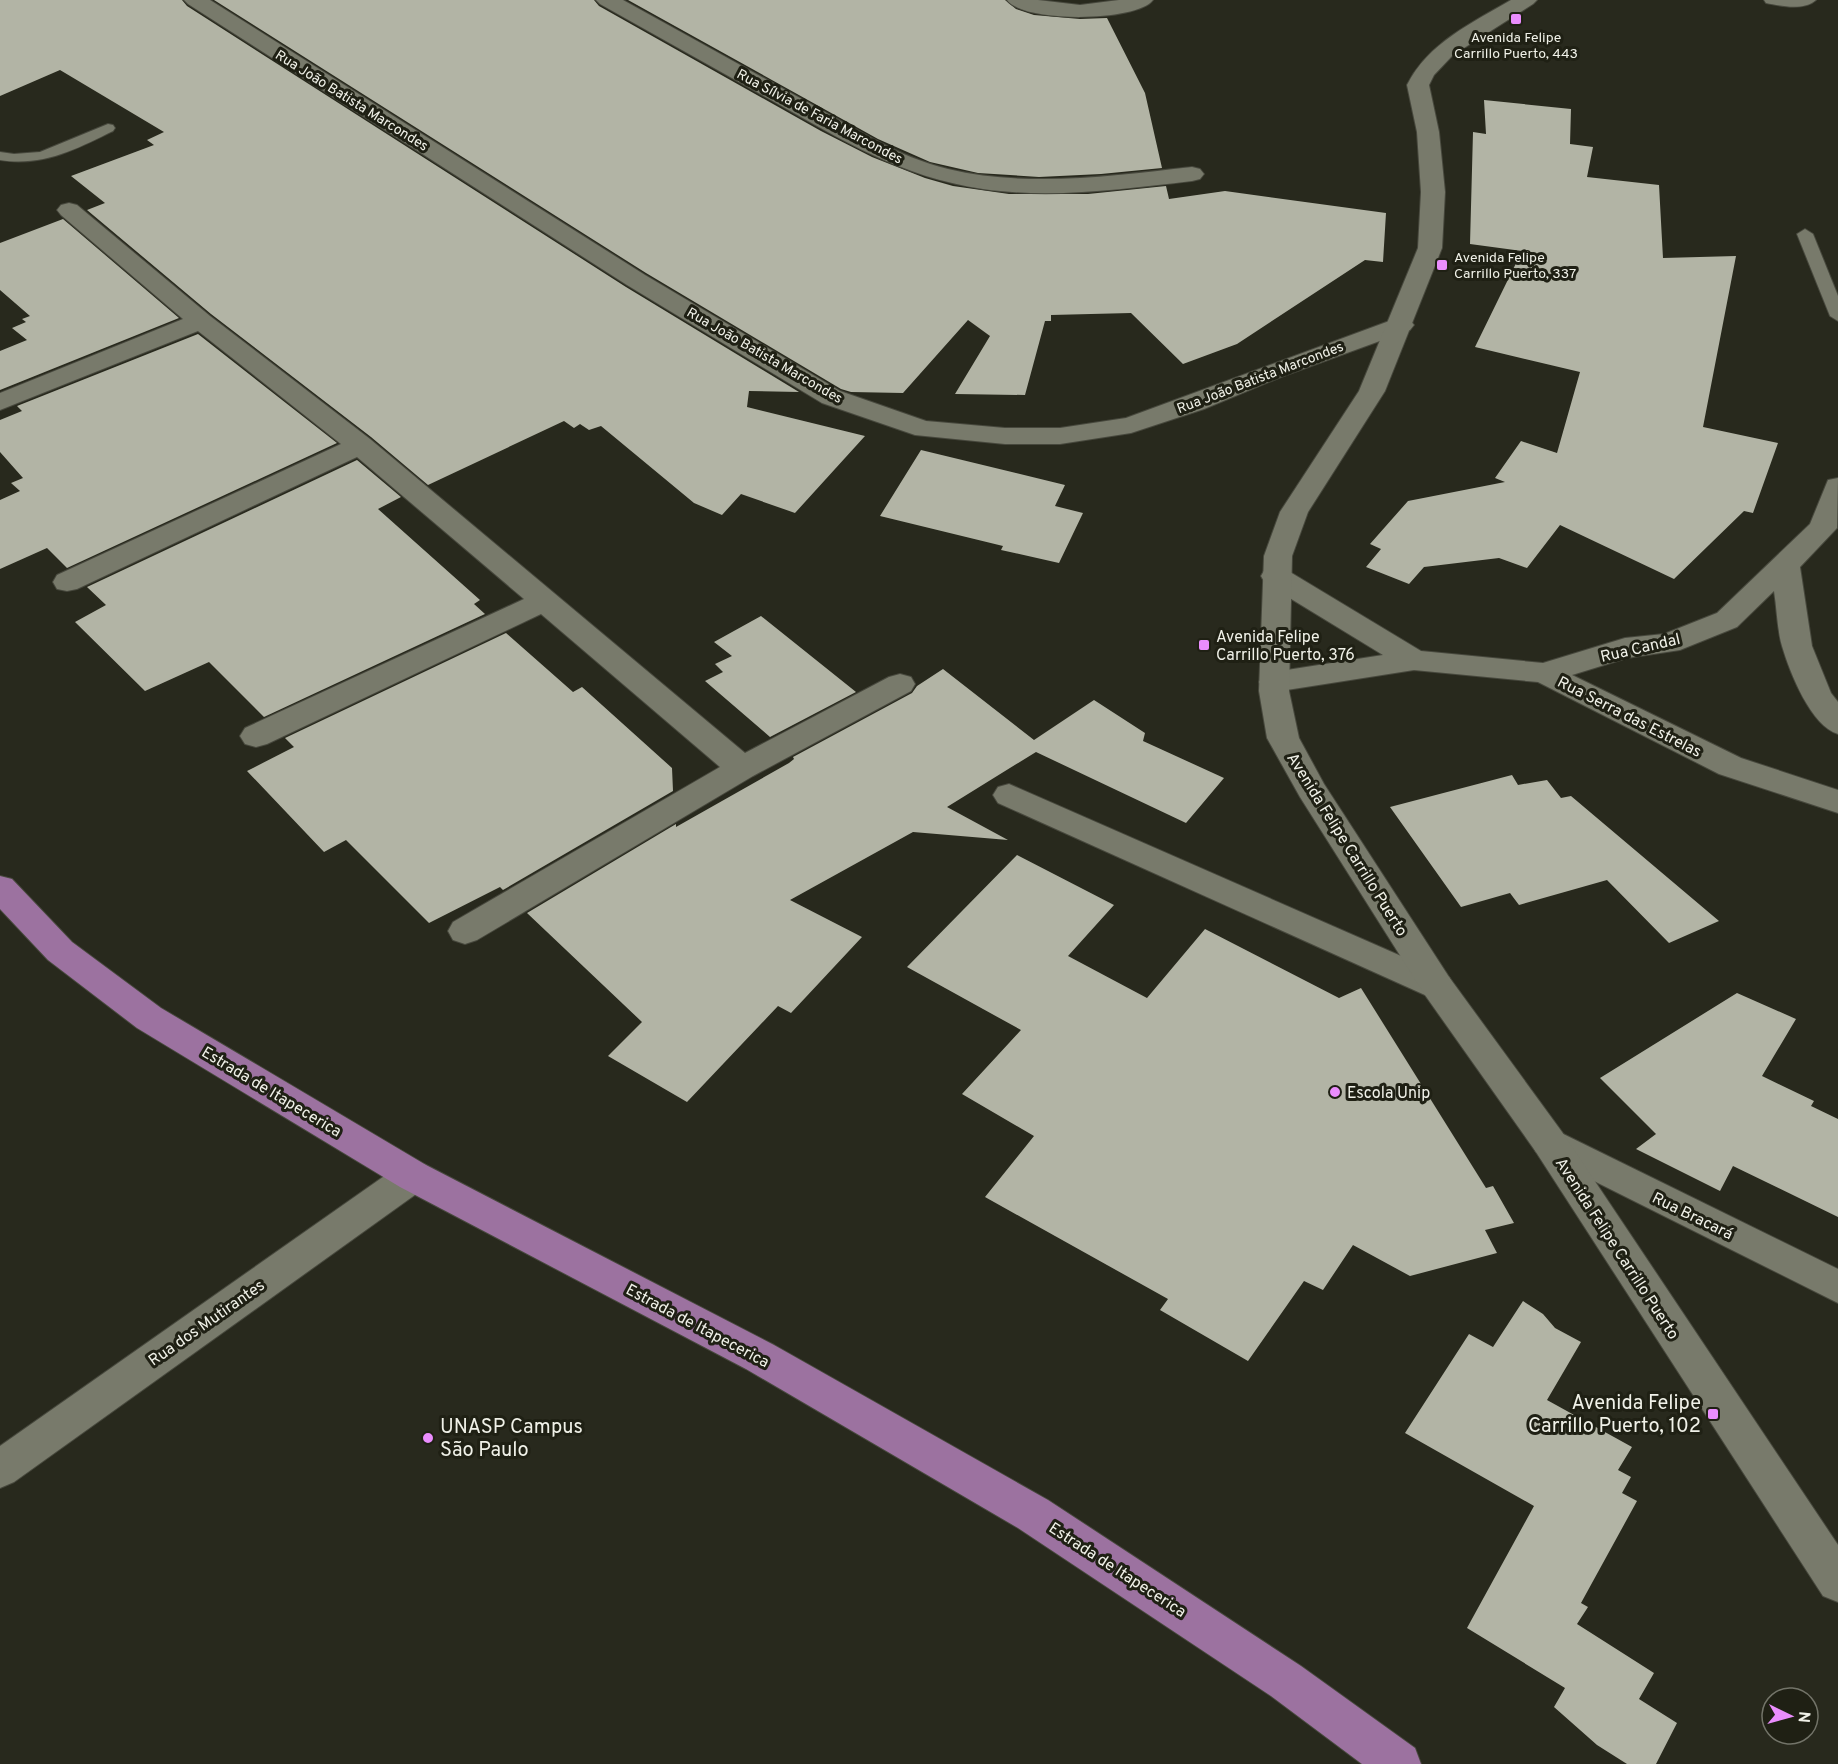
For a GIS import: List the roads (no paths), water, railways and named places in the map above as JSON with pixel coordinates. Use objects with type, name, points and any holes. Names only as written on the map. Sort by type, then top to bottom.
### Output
[{"type":"main road","name":"Estrada de Itapecerica","points":[[0,888],[60,951],[149,1018],[413,1176],[760,1357],[1033,1514],[1267,1668],[1399,1764]]},
{"type":"street","name":"Rua João Batista Marcondes","points":[[195,0],[636,280],[831,397],[913,426],[972,434],[1049,436],[1131,425],[1195,403],[1272,370],[1401,325]]},
{"type":"street","name":"Rua Sílvia de Faria Marcondes","points":[[607,0],[881,152],[922,169],[956,178],[1051,186],[1192,174]]},
{"type":"street","points":[[1018,0],[1034,7],[1070,12],[1100,10],[1142,0]]},
{"type":"street","name":"Avenida Felipe Carrillo Puerto","points":[[1526,0],[1445,50],[1424,73],[1418,85],[1428,132],[1433,192],[1430,248],[1401,325],[1372,391],[1294,512],[1278,556],[1275,576],[1274,682],[1283,738],[1311,789],[1437,987],[1549,1142],[1838,1582]]},
{"type":"street","points":[[69,210],[201,321],[360,445],[742,768]]},
{"type":"street","points":[[0,402],[201,321]]},
{"type":"street","points":[[67,582],[360,445]]},
{"type":"street","name":"Rua Candal","points":[[1544,673],[1625,648],[1669,643],[1727,620],[1823,528],[1838,486]]},
{"type":"street","points":[[1785,565],[1797,646],[1817,696],[1838,723]]},
{"type":"street","name":"Rua Serra das Estrelas","points":[[1275,576],[1414,660]]},
{"type":"street","points":[[256,736],[546,600]]},
{"type":"street","name":"Rua Serra das Estrelas","points":[[1274,682],[1414,660],[1544,673],[1730,766],[1838,802]]},
{"type":"street","points":[[465,931],[742,768],[900,684]]},
{"type":"street","points":[[1009,795],[1437,987]]},
{"type":"street","name":"Rua Bracará","points":[[1549,1142],[1838,1287]]},
{"type":"street","name":"Rua dos Mutirantes","points":[[0,1469],[413,1176]]},
{"type":"lane","points":[[1771,0],[1788,3],[1809,0]]},
{"type":"lane","points":[[0,156],[15,159],[54,153],[108,128]]},
{"type":"lane","points":[[1805,234],[1838,316]]},
{"type":"place","name":"Avenida Felipe Carrillo Puerto, 443","points":[[1516,19]]},
{"type":"place","name":"Avenida Felipe Carrillo Puerto, 337","points":[[1442,265]]},
{"type":"place","name":"Avenida Felipe Carrillo Puerto, 376","points":[[1204,645]]},
{"type":"place","name":"Escola Unip","points":[[1335,1092]]},
{"type":"place","name":"Avenida Felipe Carrillo Puerto, 102","points":[[1713,1414]]},
{"type":"place","name":"UNASP Campus São Paulo","points":[[428,1438]]}]
